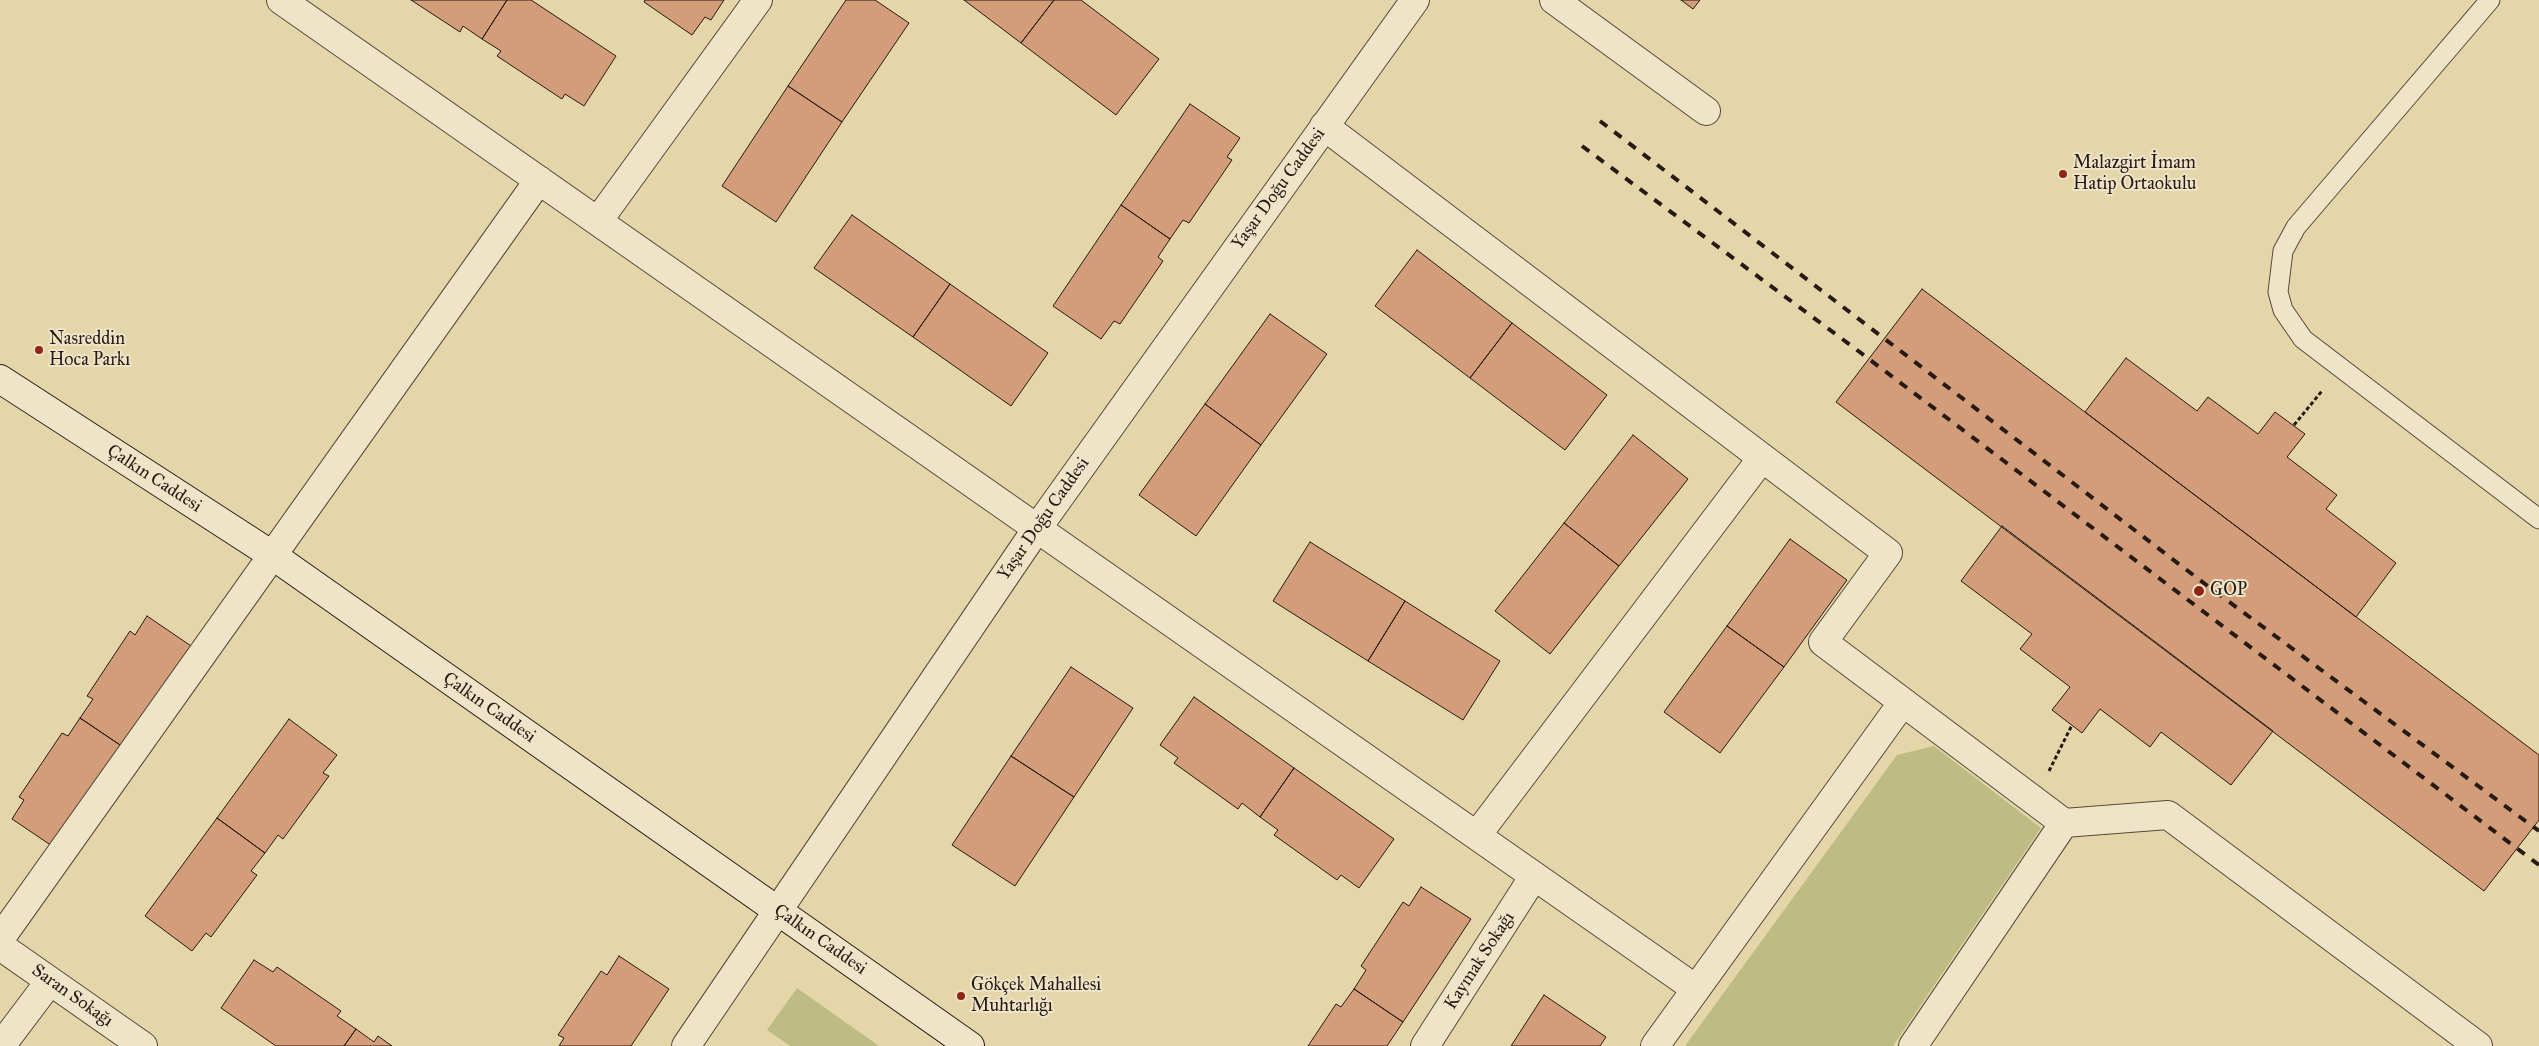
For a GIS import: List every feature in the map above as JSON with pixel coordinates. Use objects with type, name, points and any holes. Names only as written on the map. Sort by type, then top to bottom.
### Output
[{"type":"street","points":[[281,0],[1038,527],[1696,989]]},
{"type":"street","points":[[598,221],[758,0]]},
{"type":"street","name":"Yaşar Doğu Caddesi","points":[[686,1046],[1038,527],[1415,0]]},
{"type":"street","points":[[1554,0],[1706,111]]},
{"type":"street","points":[[1324,126],[1888,552],[1823,642],[2064,823],[2168,815],[2478,1046]]},
{"type":"street","points":[[0,939],[539,180]]},
{"type":"street","name":"Çalkın Caddesi","points":[[0,379],[272,555],[970,1046]]},
{"type":"street","points":[[1477,835],[1762,458]]},
{"type":"street","points":[[1655,1046],[1903,702]]},
{"type":"street","points":[[1913,1046],[2064,823]]},
{"type":"street","name":"Kaymak Sokağı","points":[[1425,1046],[1534,876]]},
{"type":"street","name":"Saran Sokağı","points":[[0,946],[143,1046]]},
{"type":"street","points":[[1,1046],[50,981]]},
{"type":"lane","points":[[2490,0],[2296,227],[2283,251],[2278,292],[2283,310],[2303,339],[2539,519]]},
{"type":"path","points":[[2294,426],[2341,368]]},
{"type":"path","points":[[2034,800],[2072,726]]},
{"type":"green space","points":[[1934,746],[2041,828],[1893,1046],[1685,1046],[1897,755]]},
{"type":"green space","points":[[797,988],[879,1046],[790,1046],[767,1030]]},
{"type":"building","points":[[411,0],[507,0],[482,39],[463,26],[460,32]]},
{"type":"building","points":[[507,0],[531,0],[616,56],[584,106],[565,94],[562,99],[497,56],[501,51],[482,39]]},
{"type":"building","points":[[645,0],[724,0],[711,20],[705,17],[692,35],[644,2]]},
{"type":"building","points":[[846,0],[875,0],[909,23],[842,122],[788,86]]},
{"type":"building","points":[[964,0],[1054,0],[1021,43]]},
{"type":"building","points":[[1054,0],[1081,0],[1159,59],[1116,115],[1021,43]]},
{"type":"building","points":[[1681,0],[1700,0],[1693,9]]},
{"type":"building","points":[[788,86],[842,122],[776,222],[722,186]]},
{"type":"building","points":[[1190,104],[1240,138],[1227,157],[1232,160],[1189,223],[1183,220],[1170,239],[1121,205]]},
{"type":"building","points":[[1121,205],[1170,239],[1158,257],[1163,261],[1120,324],[1114,321],[1101,339],[1053,306]]},
{"type":"building","points":[[852,215],[950,284],[913,337],[814,268]]},
{"type":"building","points":[[1417,250],[1512,323],[1470,378],[1375,306]]},
{"type":"building","points":[[950,284],[1048,353],[1011,406],[913,337]]},
{"type":"building","points":[[1922,289],[2539,755],[2539,820],[2484,891],[1836,402]]},
{"type":"building","points":[[1270,314],[1327,354],[1261,445],[1205,404]]},
{"type":"building","points":[[1512,323],[1607,395],[1565,450],[1470,378]]},
{"type":"building","points":[[2126,358],[2197,411],[2208,397],[2258,434],[2275,412],[2305,434],[2287,457],[2337,495],[2326,509],[2396,563],[2356,617],[2085,412]]},
{"type":"building","points":[[1205,404],[1261,445],[1196,536],[1139,495]]},
{"type":"building","points":[[1633,435],[1688,479],[1619,566],[1564,523]]},
{"type":"building","points":[[1564,523],[1619,566],[1550,654],[1495,611]]},
{"type":"building","points":[[2002,526],[2273,731],[2231,785],[2161,732],[2150,747],[2100,709],[2082,733],[2052,710],[2070,687],[2020,649],[2032,634],[1961,581]]},
{"type":"building","points":[[1790,539],[1847,580],[1784,667],[1727,626]]},
{"type":"building","points":[[1310,542],[1405,601],[1368,661],[1273,601]]},
{"type":"building","points":[[1405,601],[1500,661],[1463,720],[1368,661]]},
{"type":"building","points":[[147,616],[197,650],[129,751],[80,718],[93,699],[87,696],[130,631],[135,635]]},
{"type":"building","points":[[1727,626],[1784,667],[1720,753],[1664,712]]},
{"type":"building","points":[[1071,667],[1133,708],[1074,797],[1011,756]]},
{"type":"building","points":[[1194,697],[1294,768],[1260,817],[1242,803],[1238,809],[1174,763],[1178,758],[1160,745]]},
{"type":"building","points":[[80,718],[129,751],[61,852],[12,819],[24,800],[19,797],[62,733],[68,736]]},
{"type":"building","points":[[289,719],[337,755],[323,773],[329,776],[283,839],[278,835],[265,853],[217,818]]},
{"type":"building","points":[[1011,756],[1074,797],[1015,886],[952,845]]},
{"type":"building","points":[[1294,768],[1394,839],[1359,888],[1341,875],[1337,880],[1274,835],[1278,830],[1260,817]]},
{"type":"building","points":[[217,818],[265,853],[251,871],[257,875],[211,937],[206,933],[192,951],[145,916]]},
{"type":"building","points":[[1421,887],[1471,919],[1403,1022],[1354,989],[1366,970],[1361,966],[1403,902],[1409,906]]},
{"type":"building","points":[[619,956],[669,989],[631,1046],[559,1046],[564,1038],[558,1035],[601,971],[607,975]]},
{"type":"building","points":[[254,960],[273,972],[277,967],[341,1011],[337,1016],[356,1029],[344,1046],[276,1046],[221,1008]]},
{"type":"building","points":[[1354,989],[1403,1022],[1387,1046],[1308,1046],[1336,1004],[1341,1007]]},
{"type":"building","points":[[1544,995],[1606,1037],[1600,1046],[1511,1046]]},
{"type":"building","points":[[356,1029],[374,1042],[378,1036],[392,1046],[344,1046]]},
{"type":"railway","points":[[1600,121],[2205,584],[2539,831]]},
{"type":"railway","points":[[1582,146],[1853,347],[2539,865]]},
{"type":"place","name":"Malazgirt İmam Hatip Ortaokulu","points":[[2063,174]]},
{"type":"place","name":"Nasreddin Hoca Parkı","points":[[39,350]]},
{"type":"place","name":"GOP","points":[[2199,591]]},
{"type":"place","name":"Gökçek Mahallesi Muhtarlığı","points":[[961,996]]}]
